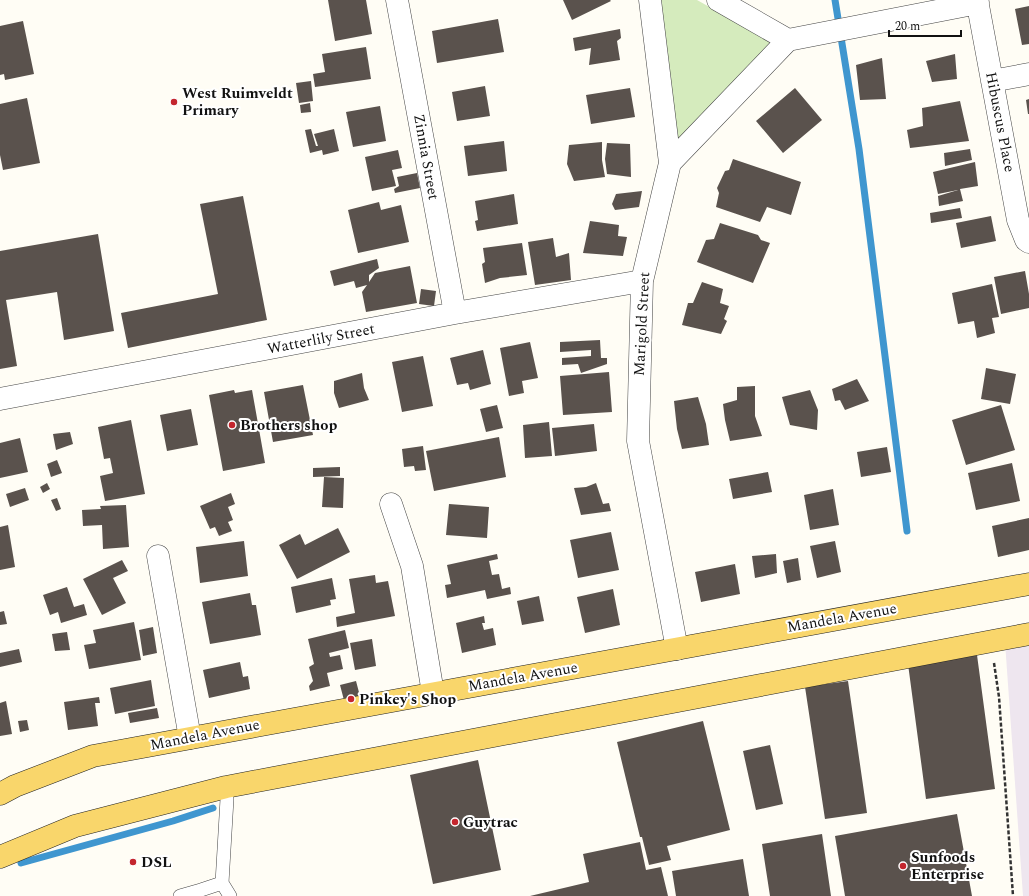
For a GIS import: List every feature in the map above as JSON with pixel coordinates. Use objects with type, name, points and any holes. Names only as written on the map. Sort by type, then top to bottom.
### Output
[{"type":"main road","name":"Mandela Avenue","points":[[0,794],[15,786],[93,756],[1029,584]]},
{"type":"main road","points":[[0,857],[75,826],[226,787],[1029,634]]},
{"type":"street","name":"Zinnia Street","points":[[398,0],[455,313]]},
{"type":"street","name":"Marigold Street","points":[[650,0],[670,163],[642,281],[638,441],[677,649]]},
{"type":"street","points":[[718,0],[788,40]]},
{"type":"street","points":[[670,163],[788,40],[977,1]]},
{"type":"street","name":"Hibuscus Place","points":[[977,1],[1018,220],[1026,240],[1029,242]]},
{"type":"street","points":[[992,81],[1029,74]]},
{"type":"street","name":"Watterlily Street","points":[[0,399],[455,313],[642,281]]},
{"type":"street","points":[[392,504],[412,566],[433,693]]},
{"type":"street","points":[[158,556],[190,738]]},
{"type":"lane","points":[[226,787],[227,799],[222,883],[230,896]]},
{"type":"lane","points":[[180,896],[222,883]]},
{"type":"path","points":[[990,641],[999,697],[1013,896]]},
{"type":"shaded area","points":[[1029,637],[1029,896],[1023,896],[1005,642]]},
{"type":"green space","points":[[659,0],[697,0],[772,42],[675,146]]},
{"type":"building","points":[[328,0],[366,0],[372,34],[335,41]]},
{"type":"building","points":[[563,0],[610,0],[611,1],[572,20]]},
{"type":"building","points":[[1029,6],[1029,44],[1022,45],[1015,9]]},
{"type":"building","points":[[498,19],[504,52],[437,63],[432,31]]},
{"type":"building","points":[[23,21],[34,74],[5,80],[4,74],[0,75],[0,26]]},
{"type":"building","points":[[620,29],[621,38],[617,41],[620,60],[589,65],[591,48],[575,51],[573,38]]},
{"type":"building","points":[[366,47],[371,79],[315,87],[313,74],[325,72],[322,54]]},
{"type":"building","points":[[955,54],[957,79],[932,82],[926,61]]},
{"type":"building","points":[[882,58],[886,99],[860,100],[856,65]]},
{"type":"building","points":[[311,81],[313,101],[299,103],[296,83]]},
{"type":"building","points":[[485,86],[490,116],[457,121],[452,92]]},
{"type":"building","points":[[630,88],[635,117],[591,124],[586,95]]},
{"type":"building","points":[[795,88],[822,120],[783,153],[756,121]]},
{"type":"building","points":[[27,98],[40,163],[3,170],[0,155],[0,104]]},
{"type":"building","points":[[1029,99],[1029,114],[1028,114],[1026,100]]},
{"type":"building","points":[[960,101],[969,141],[910,148],[907,130],[923,126],[922,108]]},
{"type":"building","points":[[310,103],[311,112],[301,113],[300,105]]},
{"type":"building","points":[[380,106],[386,141],[353,147],[346,112]]},
{"type":"building","points":[[311,129],[316,146],[318,146],[314,134],[334,129],[339,151],[323,155],[322,150],[310,153],[305,130]]},
{"type":"building","points":[[504,141],[507,171],[468,176],[464,146]]},
{"type":"building","points":[[602,142],[602,160],[605,177],[574,181],[567,164],[569,145]]},
{"type":"building","points":[[607,143],[630,144],[631,177],[607,174],[605,159]]},
{"type":"building","points":[[970,149],[972,160],[945,166],[944,153]]},
{"type":"building","points":[[398,150],[402,168],[392,170],[396,186],[372,191],[365,157]]},
{"type":"building","points":[[733,159],[801,182],[791,215],[767,207],[760,222],[716,207],[719,193],[717,188],[725,171],[729,170]]},
{"type":"building","points":[[975,162],[978,186],[960,189],[963,201],[939,206],[938,196],[958,190],[938,194],[933,172]]},
{"type":"building","points":[[417,173],[420,188],[395,193],[394,189],[399,186],[397,177]]},
{"type":"building","points":[[642,191],[639,207],[615,210],[612,204],[616,194]]},
{"type":"building","points":[[514,194],[518,224],[477,231],[475,221],[478,220],[475,201]]},
{"type":"building","points":[[243,196],[267,320],[128,348],[121,313],[218,294],[200,204]]},
{"type":"building","points":[[379,202],[381,210],[401,205],[409,242],[358,253],[348,210]]},
{"type":"building","points":[[960,208],[962,218],[931,223],[930,213]]},
{"type":"building","points":[[991,216],[996,241],[961,248],[956,223]]},
{"type":"building","points":[[590,221],[619,225],[618,236],[627,237],[623,256],[583,253]]},
{"type":"building","points":[[720,223],[758,235],[761,240],[770,243],[753,283],[697,262],[706,240],[714,239]]},
{"type":"building","points":[[98,234],[114,331],[64,340],[57,292],[6,300],[17,366],[0,369],[0,251]]},
{"type":"building","points":[[553,238],[556,257],[569,253],[571,280],[535,285],[528,242]]},
{"type":"building","points":[[522,243],[527,275],[500,278],[485,283],[482,264],[485,262],[483,248]]},
{"type":"building","points":[[377,259],[379,268],[369,275],[369,282],[375,273],[410,266],[417,303],[366,312],[362,292],[367,285],[356,288],[354,281],[334,286],[330,271]]},
{"type":"building","points":[[1025,271],[1029,294],[1029,308],[1001,314],[994,277]]},
{"type":"building","points":[[702,282],[723,289],[720,303],[729,306],[724,319],[727,321],[721,334],[682,325],[688,303],[693,303]]},
{"type":"building","points":[[992,284],[999,317],[992,318],[995,333],[977,338],[974,321],[958,324],[952,293]]},
{"type":"building","points":[[421,289],[436,291],[434,306],[419,304]]},
{"type":"building","points":[[600,340],[601,358],[607,358],[607,364],[581,373],[578,364],[562,365],[562,358],[591,356],[591,350],[560,352],[560,342]]},
{"type":"building","points":[[530,342],[538,378],[522,381],[524,393],[509,396],[500,348]]},
{"type":"building","points":[[483,350],[491,384],[470,390],[468,383],[457,385],[450,358]]},
{"type":"building","points":[[423,356],[433,406],[402,412],[392,362]]},
{"type":"building","points":[[986,368],[1016,374],[1010,404],[981,399]]},
{"type":"building","points":[[609,372],[612,412],[563,415],[560,376]]},
{"type":"building","points":[[362,373],[364,388],[369,400],[339,408],[334,393],[334,381]]},
{"type":"building","points":[[857,379],[869,401],[845,410],[840,400],[835,401],[832,389]]},
{"type":"building","points":[[303,385],[313,435],[273,442],[264,392]]},
{"type":"building","points":[[755,386],[755,416],[762,436],[730,441],[723,404],[737,400],[737,387]]},
{"type":"building","points":[[234,390],[235,393],[252,390],[265,463],[223,471],[209,395]]},
{"type":"building","points":[[810,390],[818,410],[817,430],[790,425],[782,397]]},
{"type":"building","points":[[698,397],[706,424],[709,445],[682,449],[677,429],[674,401]]},
{"type":"building","points":[[497,405],[503,428],[486,432],[480,409]]},
{"type":"building","points":[[1001,405],[1015,450],[966,465],[952,420]]},
{"type":"building","points":[[191,409],[198,445],[167,451],[160,415]]},
{"type":"building","points":[[131,420],[145,494],[105,501],[100,476],[113,473],[110,458],[104,459],[98,427]]},
{"type":"building","points":[[549,422],[552,456],[525,458],[523,425]]},
{"type":"building","points":[[594,424],[597,451],[555,456],[552,428]]},
{"type":"building","points":[[70,432],[73,444],[56,450],[53,434]]},
{"type":"building","points":[[499,437],[506,477],[434,491],[426,451]]},
{"type":"building","points":[[20,438],[28,472],[0,478],[0,443]]},
{"type":"building","points":[[423,446],[426,470],[415,471],[414,466],[404,467],[402,449]]},
{"type":"building","points":[[887,447],[891,472],[861,477],[857,452]]},
{"type":"building","points":[[57,460],[62,473],[51,477],[47,464]]},
{"type":"building","points":[[1012,463],[1020,501],[976,510],[968,473]]},
{"type":"building","points":[[340,467],[340,476],[313,477],[313,468]]},
{"type":"building","points":[[768,472],[772,492],[733,499],[729,479]]},
{"type":"building","points":[[324,477],[344,478],[343,508],[322,507]]},
{"type":"building","points":[[47,483],[50,489],[43,493],[40,487]]},
{"type":"building","points":[[596,483],[603,504],[609,503],[611,511],[581,515],[574,488],[586,487]]},
{"type":"building","points":[[25,488],[29,500],[10,507],[6,494]]},
{"type":"building","points":[[833,489],[839,525],[810,530],[804,495]]},
{"type":"building","points":[[231,493],[235,504],[228,507],[233,520],[228,522],[232,531],[219,536],[215,527],[210,529],[200,506]]},
{"type":"building","points":[[57,498],[61,509],[56,511],[51,500]]},
{"type":"building","points":[[449,504],[489,507],[487,538],[446,535]]},
{"type":"building","points":[[126,505],[129,547],[103,549],[102,525],[83,526],[82,510],[101,509],[100,506]]},
{"type":"building","points":[[1029,518],[1029,550],[998,557],[992,526]]},
{"type":"building","points":[[8,525],[15,567],[0,570],[0,527]]},
{"type":"building","points":[[338,528],[350,552],[297,579],[279,545],[300,534],[305,545]]},
{"type":"building","points":[[611,532],[619,570],[578,578],[570,540]]},
{"type":"building","points":[[244,541],[248,576],[200,583],[196,547]]},
{"type":"building","points":[[835,541],[841,572],[817,578],[810,546]]},
{"type":"building","points":[[497,554],[498,559],[489,561],[492,575],[499,574],[502,589],[510,587],[511,594],[487,599],[485,590],[447,598],[445,585],[451,584],[447,565]]},
{"type":"building","points":[[776,554],[777,573],[755,578],[752,556]]},
{"type":"building","points":[[798,558],[801,580],[787,583],[783,561]]},
{"type":"building","points":[[122,560],[128,571],[113,578],[126,603],[102,615],[83,579]]},
{"type":"building","points":[[735,564],[740,594],[701,602],[695,572]]},
{"type":"building","points":[[375,575],[376,583],[388,581],[395,616],[337,627],[336,617],[355,613],[349,579]]},
{"type":"building","points":[[332,578],[336,599],[330,600],[331,605],[296,613],[291,587]]},
{"type":"building","points":[[67,587],[74,607],[84,604],[87,615],[61,623],[58,612],[50,615],[43,595]]},
{"type":"building","points":[[613,589],[620,625],[585,633],[577,597]]},
{"type":"building","points":[[250,593],[252,605],[256,605],[261,635],[210,644],[202,602]]},
{"type":"building","points":[[539,596],[544,621],[522,625],[517,601]]},
{"type":"building","points":[[4,611],[7,624],[0,625],[0,612]]},
{"type":"building","points":[[484,616],[485,623],[482,623],[484,630],[493,628],[496,645],[462,653],[456,623]]},
{"type":"building","points":[[134,622],[141,660],[89,669],[84,645],[96,643],[93,630]]},
{"type":"building","points":[[153,627],[157,653],[143,656],[139,630]]},
{"type":"building","points":[[345,630],[349,648],[329,653],[330,657],[340,655],[343,669],[327,673],[330,686],[310,691],[309,686],[313,681],[309,667],[314,664],[308,639]]},
{"type":"building","points":[[67,632],[70,650],[55,651],[52,634]]},
{"type":"building","points":[[372,639],[376,666],[355,670],[350,643]]},
{"type":"building","points":[[19,649],[22,662],[0,667],[0,653]]},
{"type":"building","points":[[977,655],[995,789],[926,799],[908,664]]},
{"type":"building","points":[[240,662],[243,677],[248,676],[250,689],[209,698],[203,670]]},
{"type":"building","points":[[151,680],[155,706],[115,714],[110,688]]},
{"type":"building","points":[[356,681],[361,700],[345,704],[340,685]]},
{"type":"building","points":[[848,681],[867,813],[825,819],[805,687]]},
{"type":"building","points":[[99,697],[100,703],[95,703],[98,726],[68,730],[64,702]]},
{"type":"building","points":[[6,701],[12,734],[0,736],[0,703]]},
{"type":"building","points":[[157,708],[159,718],[130,723],[128,713]]},
{"type":"building","points":[[27,720],[29,730],[20,732],[18,721]]},
{"type":"building","points":[[703,721],[730,830],[667,846],[671,860],[649,865],[642,837],[640,837],[617,742]]},
{"type":"building","points":[[770,745],[783,804],[756,810],[743,751]]},
{"type":"building","name":"Guytrac","points":[[478,760],[501,870],[433,884],[410,775]]},
{"type":"building","name":"Sunfoods Enterprise","points":[[957,814],[972,896],[845,896],[835,836]]},
{"type":"building","points":[[822,834],[831,896],[770,896],[762,844]]},
{"type":"building","points":[[640,842],[646,870],[661,867],[668,896],[530,896],[589,882],[583,854]]},
{"type":"building","points":[[743,859],[749,896],[676,896],[672,871]]},
{"type":"waterway","points":[[835,0],[859,149],[907,531]]},
{"type":"waterway","points":[[21,863],[173,821],[213,808]]},
{"type":"place","name":"West Ruimveldt Primary","points":[[174,102]]},
{"type":"place","name":"Brothers shop","points":[[232,425]]},
{"type":"place","name":"Pinkey's Shop","points":[[351,699]]},
{"type":"place","name":"Guytrac","points":[[455,822]]},
{"type":"place","name":"DSL","points":[[133,862]]},
{"type":"place","name":"Sunfoods Enterprise","points":[[903,866]]}]
